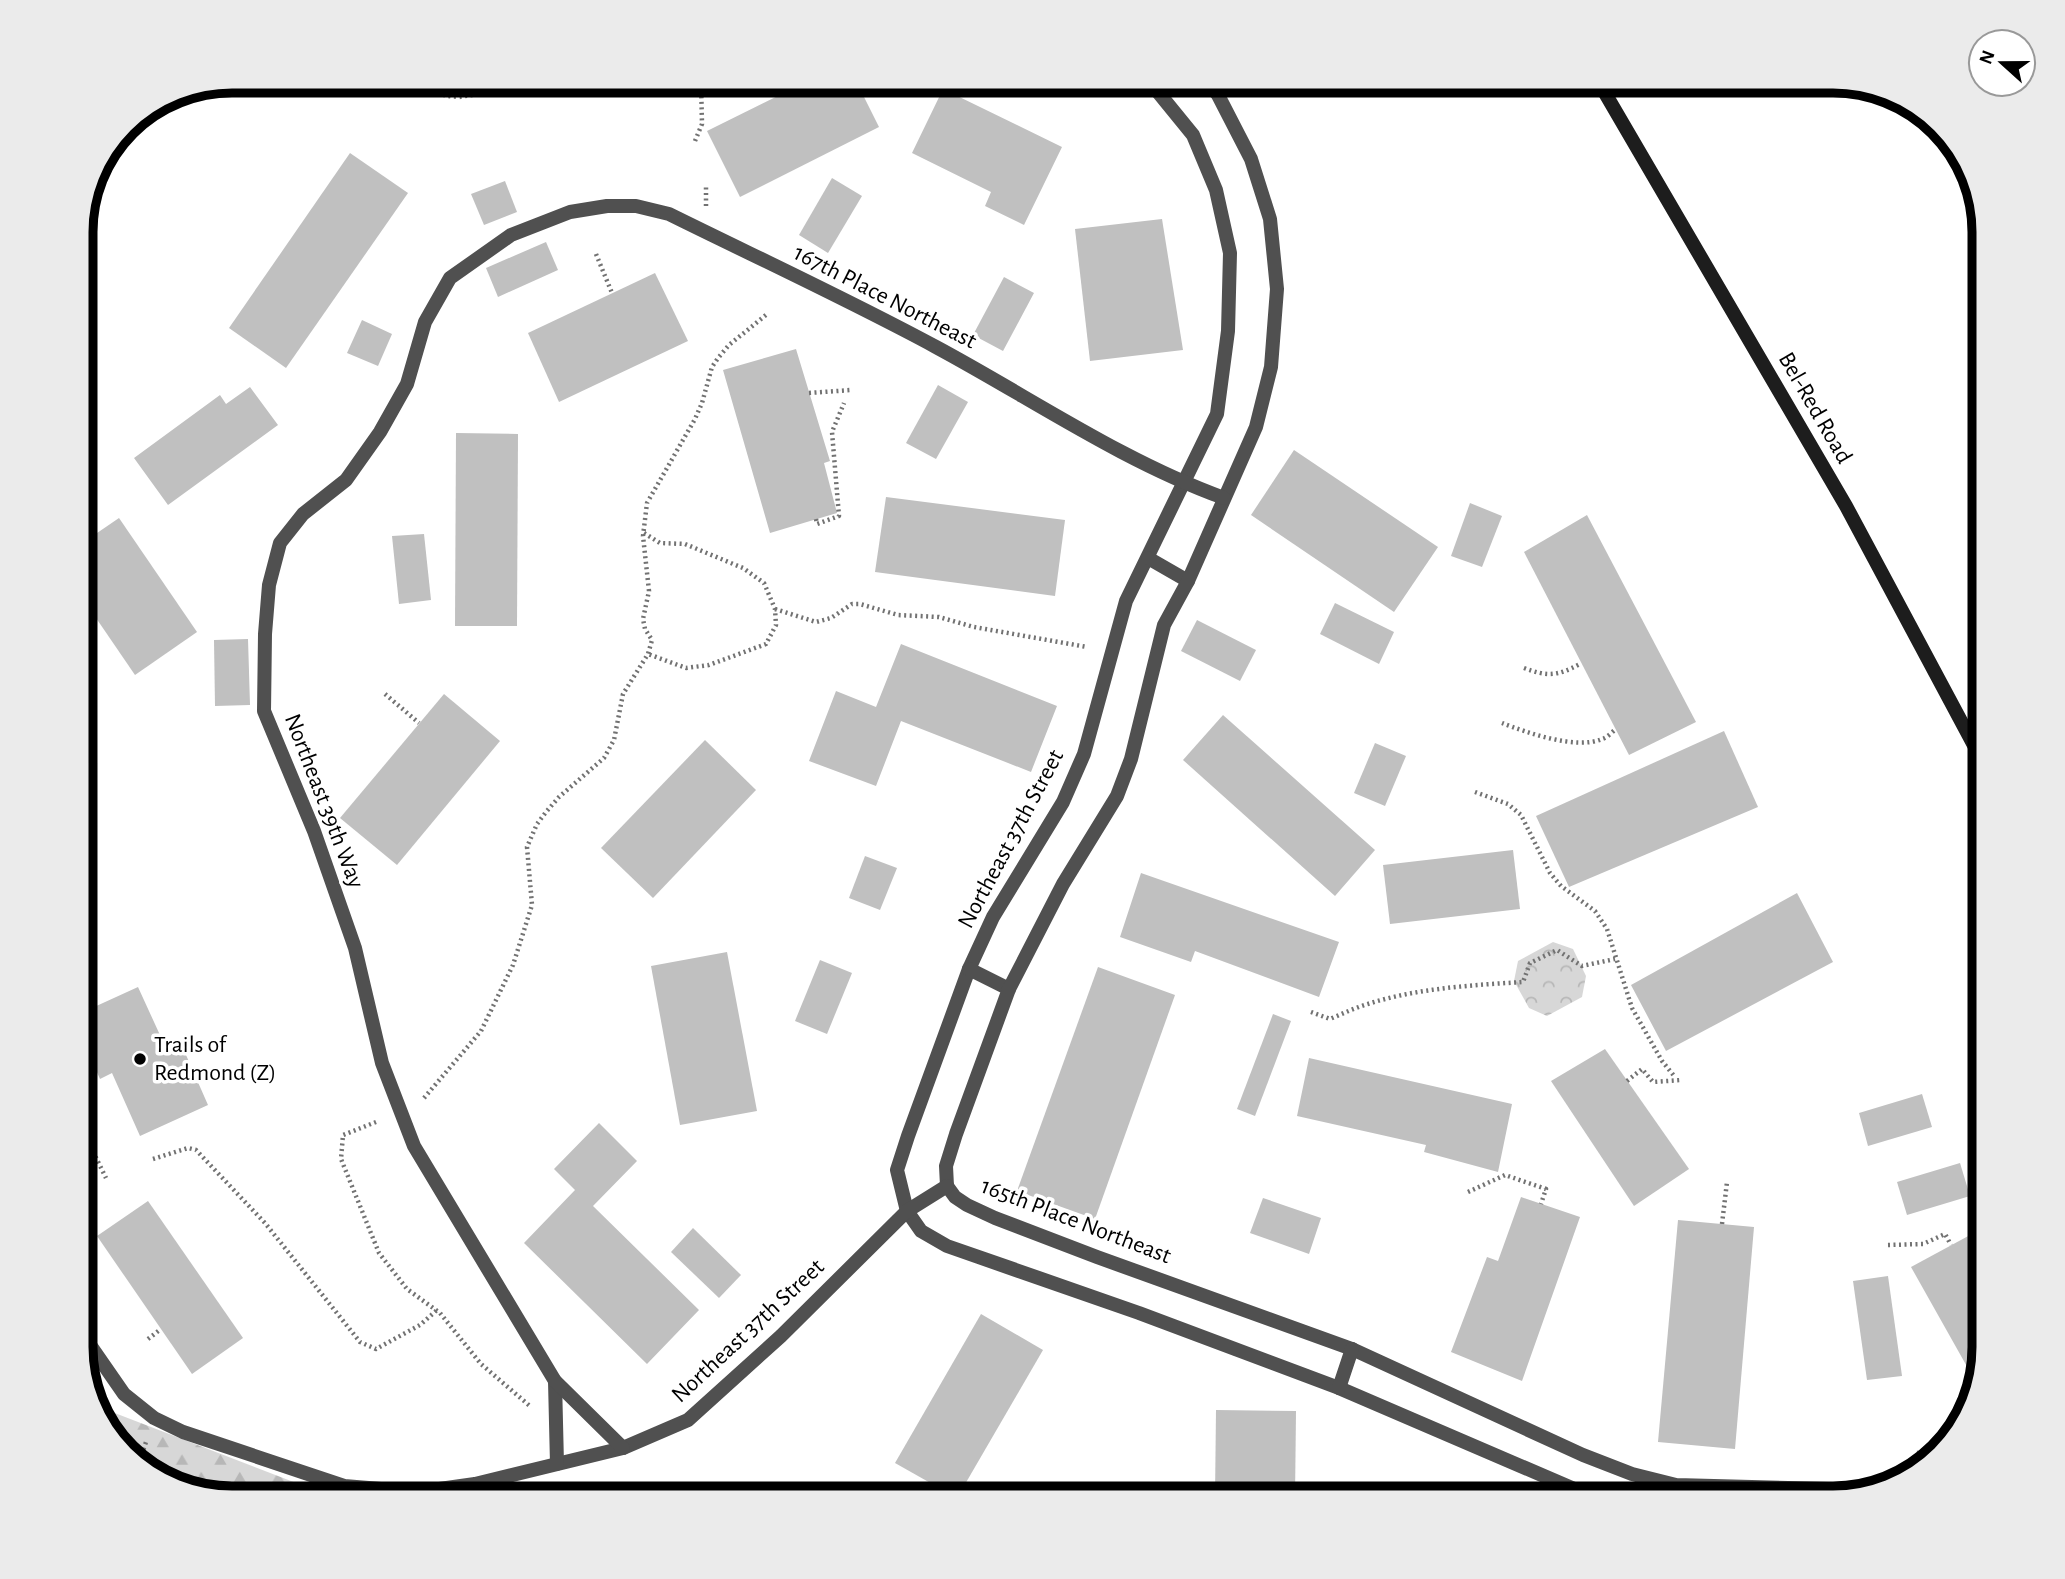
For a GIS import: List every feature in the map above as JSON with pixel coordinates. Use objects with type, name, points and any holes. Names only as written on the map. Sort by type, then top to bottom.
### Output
[{"type":"main road","name":"Bel-Red Road","points":[[1606,93],[1846,506],[1972,742]]},
{"type":"street","name":"Northeast 37th Street","points":[[556,1464],[623,1448],[688,1420],[780,1336],[907,1211],[897,1170],[969,969],[993,917],[1063,802],[1084,754],[1126,601],[1217,414],[1228,331],[1230,253],[1216,190],[1193,135],[1159,93]]},
{"type":"street","points":[[947,1186],[946,1167],[956,1134],[1009,989],[1063,884],[1117,796],[1131,759],[1164,625],[1188,581],[1259,415],[1271,366],[1277,289],[1270,219],[1251,159],[1217,93]]},
{"type":"street","name":"167th Place Northeast","points":[[512,235],[570,212],[607,206],[636,206],[669,214],[935,347],[1129,456],[1183,483],[1224,498]]},
{"type":"street","name":"Northeast 39th Way","points":[[512,235],[450,278],[425,322],[407,384],[380,432],[346,480],[303,514],[280,542],[269,586],[264,711],[314,831],[355,948],[382,1063],[414,1146],[555,1381],[623,1448]]},
{"type":"street","points":[[1148,558],[1188,581]]},
{"type":"street","points":[[969,969],[1009,989]]},
{"type":"street","name":"165th Place Northeast","points":[[907,1211],[947,1186],[955,1197],[967,1205],[995,1217],[1097,1257],[1352,1349],[1583,1455],[1661,1486]]},
{"type":"street","points":[[907,1211],[921,1231],[947,1246],[1139,1312],[1339,1388],[1565,1486]]},
{"type":"street","points":[[93,1347],[124,1394],[154,1418],[183,1432],[344,1486]]},
{"type":"street","points":[[1339,1388],[1352,1349]]},
{"type":"street","points":[[456,1486],[556,1464],[555,1381]]},
{"type":"path","points":[[437,93],[459,97],[486,93]]},
{"type":"path","points":[[695,141],[702,124],[701,93]]},
{"type":"path","points":[[596,254],[612,293]]},
{"type":"path","points":[[417,1105],[481,1031],[513,965],[533,905],[527,847],[537,824],[559,797],[604,758],[614,740],[623,694],[648,654],[652,640],[645,629],[643,619],[649,591],[643,533],[647,503],[698,411],[712,368],[729,345],[766,315]]},
{"type":"path","points":[[809,393],[851,390]]},
{"type":"path","points":[[816,519],[817,524],[839,516],[832,432],[844,402]]},
{"type":"path","points":[[643,533],[660,543],[685,544],[743,568],[764,583],[775,609],[776,625],[766,644],[709,665],[686,667],[648,654]]},
{"type":"path","points":[[775,609],[816,622],[831,618],[852,604],[860,604],[898,615],[939,617],[974,627],[1112,654]]},
{"type":"path","points":[[1524,668],[1544,676],[1564,672],[1580,664]]},
{"type":"path","points":[[385,694],[419,723]]},
{"type":"path","points":[[1502,723],[1524,732],[1576,743],[1602,740],[1616,729]]},
{"type":"path","points":[[1475,792],[1508,804],[1521,815],[1550,873],[1561,886],[1595,911],[1606,929],[1632,1008],[1662,1062],[1675,1077]]},
{"type":"path","points":[[1311,1012],[1330,1019],[1372,1002],[1461,986],[1523,982],[1530,963],[1556,950],[1582,966],[1615,959]]},
{"type":"path","points":[[1627,1081],[1642,1069],[1653,1082],[1681,1080]]},
{"type":"path","points":[[384,1119],[343,1135],[341,1159],[379,1253],[407,1289],[437,1310],[481,1364],[533,1408]]},
{"type":"path","points":[[153,1159],[188,1148],[197,1150],[265,1223],[360,1342],[376,1349],[419,1325],[437,1310]]},
{"type":"path","points":[[93,1151],[106,1178]]},
{"type":"path","points":[[1468,1192],[1505,1175],[1546,1189],[1541,1204]]},
{"type":"path","points":[[1722,1224],[1727,1182]]},
{"type":"path","points":[[1888,1245],[1923,1244],[1945,1234],[1951,1245]]},
{"type":"path","points":[[148,1339],[161,1329]]},
{"type":"path","points":[[142,1452],[143,1448]]},
{"type":"path","points":[[1917,1454],[1922,1453]]},
{"type":"green space","points":[[1553,942],[1573,949],[1586,976],[1582,997],[1547,1016],[1529,1008],[1514,981],[1518,961]]},
{"type":"green space","points":[[108,1410],[304,1486],[214,1485],[187,1479],[162,1468],[147,1457],[122,1432]]},
{"type":"building","points":[[784,93],[862,93],[879,127],[740,197],[707,131]]},
{"type":"building","points":[[941,93],[951,93],[1062,147],[1024,225],[985,206],[991,192],[912,153]]},
{"type":"building","points":[[350,153],[408,193],[286,368],[229,328]]},
{"type":"building","points":[[832,178],[862,196],[828,253],[799,235]]},
{"type":"building","points":[[505,181],[517,212],[484,225],[471,194]]},
{"type":"building","points":[[1162,219],[1183,350],[1090,361],[1075,229]]},
{"type":"building","points":[[546,242],[558,270],[498,297],[486,268]]},
{"type":"building","points":[[655,273],[688,341],[559,402],[528,333]]},
{"type":"building","points":[[1004,277],[1034,293],[1003,351],[973,335]]},
{"type":"building","points":[[362,320],[392,334],[378,366],[347,353]]},
{"type":"building","points":[[796,349],[830,461],[824,463],[837,513],[770,533],[723,370]]},
{"type":"building","points":[[938,385],[968,402],[936,459],[906,443]]},
{"type":"building","points":[[250,387],[278,425],[168,505],[134,458],[220,395],[226,404]]},
{"type":"building","points":[[456,433],[518,434],[517,626],[455,626]]},
{"type":"building","points":[[1294,450],[1438,547],[1394,612],[1251,515]]},
{"type":"building","points":[[886,497],[1065,520],[1055,596],[875,572]]},
{"type":"building","points":[[1470,503],[1502,516],[1482,567],[1451,556]]},
{"type":"building","points":[[1587,515],[1696,722],[1629,755],[1524,552]]},
{"type":"building","points":[[119,518],[197,632],[135,675],[93,614],[93,536]]},
{"type":"building","points":[[424,534],[431,600],[399,604],[392,536]]},
{"type":"building","points":[[1335,603],[1394,632],[1379,664],[1320,634]]},
{"type":"building","points":[[1197,620],[1256,650],[1240,681],[1181,651]]},
{"type":"building","points":[[248,639],[250,705],[215,706],[214,640]]},
{"type":"building","points":[[901,644],[1057,706],[1031,772],[901,721],[876,786],[809,761],[836,691],[876,707]]},
{"type":"building","points":[[444,694],[500,741],[397,865],[340,818]]},
{"type":"building","points":[[1223,715],[1375,850],[1335,896],[1183,760]]},
{"type":"building","points":[[1724,731],[1758,807],[1569,887],[1536,816]]},
{"type":"building","points":[[705,740],[756,790],[653,898],[601,848]]},
{"type":"building","points":[[1375,743],[1406,756],[1385,806],[1354,793]]},
{"type":"building","points":[[1513,850],[1520,909],[1390,924],[1383,865]]},
{"type":"building","points":[[865,856],[897,868],[880,910],[849,898]]},
{"type":"building","points":[[1141,873],[1339,942],[1319,997],[1195,951],[1191,962],[1120,937]]},
{"type":"building","points":[[1797,893],[1833,962],[1666,1051],[1631,985]]},
{"type":"building","points":[[727,952],[757,1111],[680,1125],[651,966]]},
{"type":"building","points":[[820,960],[852,973],[827,1034],[795,1021]]},
{"type":"building","points":[[1098,967],[1175,995],[1095,1219],[1017,1191]]},
{"type":"building","name":"Trails of Redmond (Z)","points":[[138,987],[165,1046],[179,1039],[208,1105],[140,1136],[112,1073],[100,1079],[93,1063],[93,1008]]},
{"type":"building","points":[[1273,1014],[1291,1021],[1255,1116],[1237,1109]]},
{"type":"building","points":[[1605,1049],[1689,1169],[1634,1206],[1551,1081]]},
{"type":"building","points":[[1309,1058],[1512,1104],[1498,1172],[1424,1152],[1426,1145],[1297,1116]]},
{"type":"building","points":[[1922,1094],[1932,1127],[1868,1146],[1859,1113]]},
{"type":"building","points":[[599,1123],[637,1161],[593,1206],[699,1310],[647,1364],[524,1243],[575,1190],[554,1169]]},
{"type":"building","points":[[1960,1163],[1970,1196],[1907,1215],[1897,1182]]},
{"type":"building","points":[[1521,1197],[1580,1217],[1522,1381],[1451,1352],[1487,1257],[1498,1261]]},
{"type":"building","points":[[1263,1198],[1321,1218],[1309,1254],[1250,1233]]},
{"type":"building","points":[[148,1201],[243,1338],[192,1374],[97,1236]]},
{"type":"building","points":[[1678,1220],[1754,1227],[1735,1449],[1658,1442]]},
{"type":"building","points":[[693,1228],[741,1275],[719,1298],[671,1252]]},
{"type":"building","points":[[1972,1234],[1970,1372],[1911,1267]]},
{"type":"building","points":[[1888,1276],[1902,1376],[1867,1380],[1853,1281]]},
{"type":"building","points":[[981,1314],[1043,1350],[964,1486],[936,1486],[895,1463]]},
{"type":"building","points":[[1216,1410],[1296,1411],[1295,1486],[1215,1486]]},
{"type":"place","name":"Trails of Redmond (Z)","points":[[140,1059]]}]
